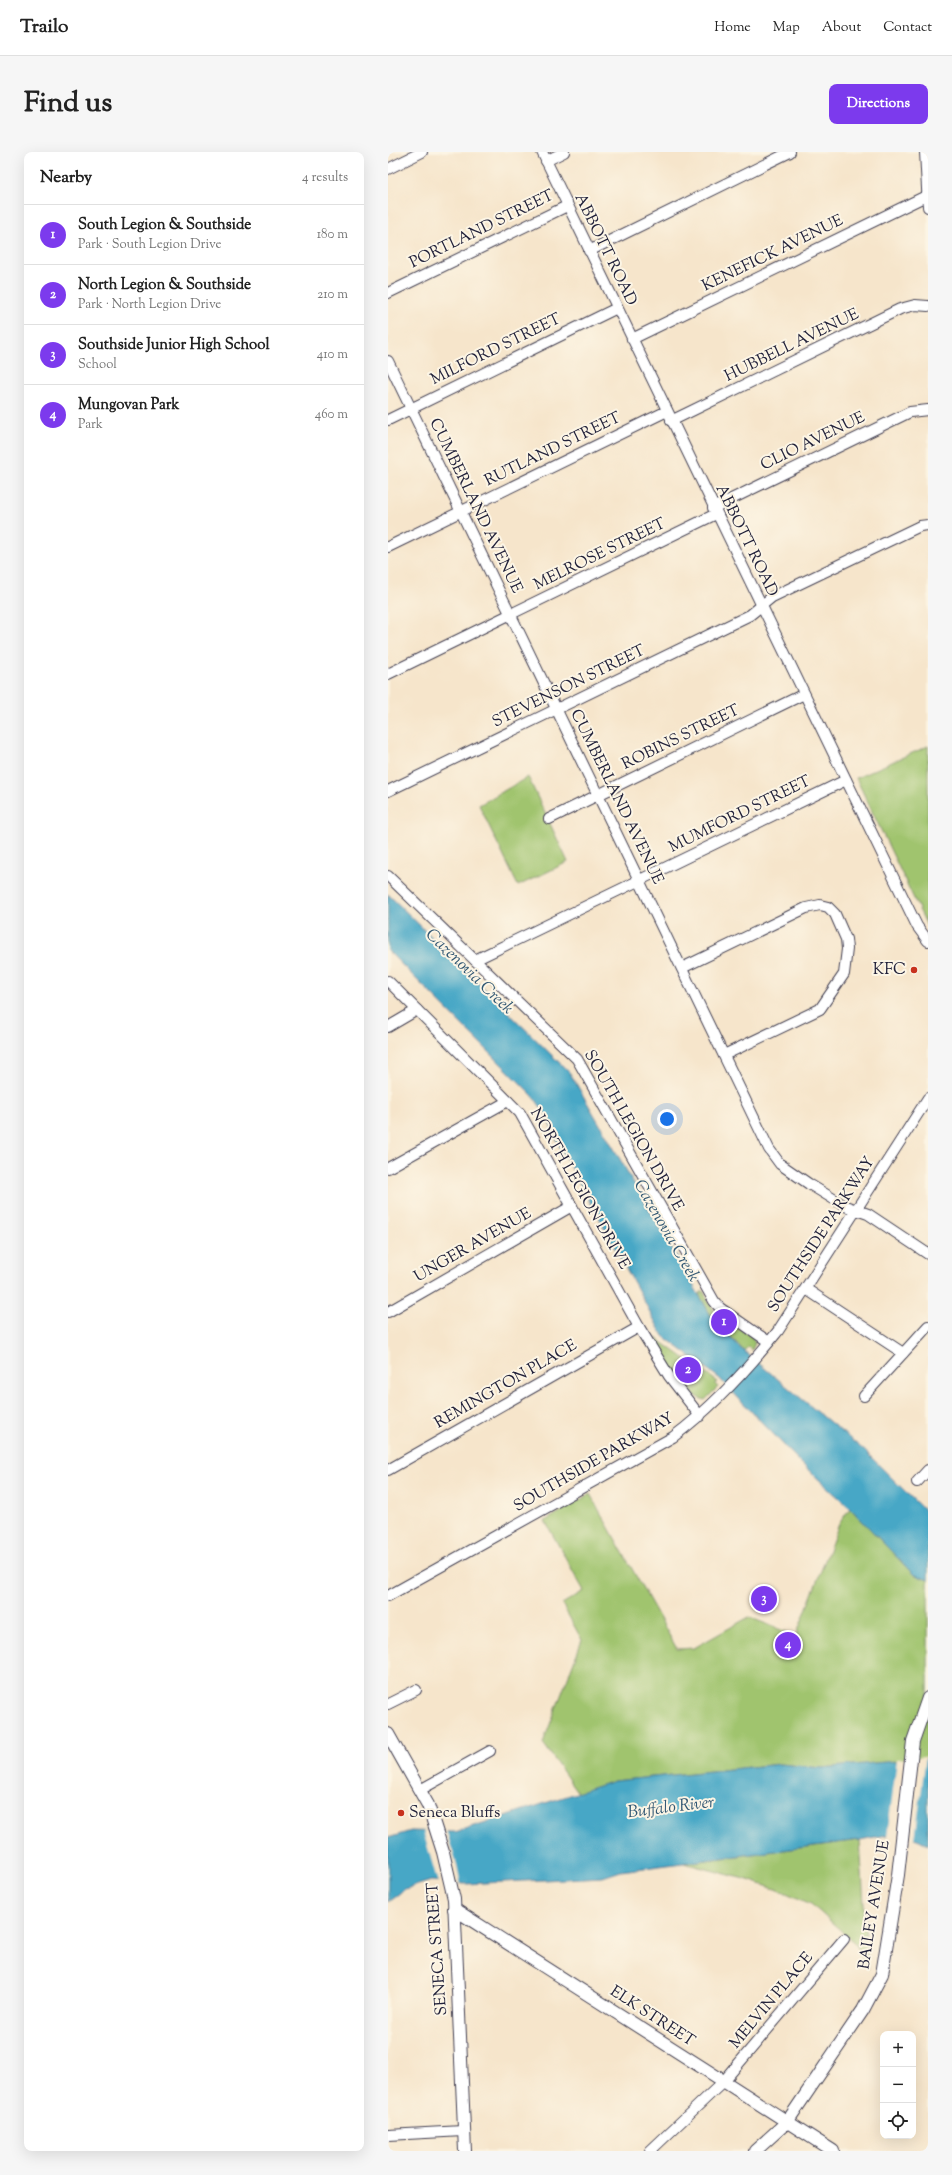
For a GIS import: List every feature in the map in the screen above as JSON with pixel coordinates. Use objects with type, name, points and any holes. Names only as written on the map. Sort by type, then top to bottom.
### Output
[{"type":"main road","name":"BAILEY AVENUE","points":[[755,2151],[788,2122],[863,2010],[882,1974],[902,1839],[913,1741],[928,1698]]},
{"type":"main road","name":"SENECA STREET","points":[[388,1734],[428,1805],[443,1852],[454,1904],[465,2151]]},
{"type":"main road","name":"ELK STREET","points":[[454,1904],[723,2082],[833,2151]]},
{"type":"street","points":[[388,169],[422,152]]},
{"type":"street","points":[[544,156],[564,152]]},
{"type":"street","points":[[589,251],[790,152]]},
{"type":"street","points":[[925,152],[928,207]]},
{"type":"street","name":"ABBOTT ROAD","points":[[544,156],[760,606],[917,926],[928,941]]},
{"type":"street","name":"KENEFICK AVENUE","points":[[632,339],[928,195]]},
{"type":"street","name":"PORTLAND STREET","points":[[388,293],[567,206]]},
{"type":"street","name":"HUBBELL AVENUE","points":[[671,421],[900,309],[915,305],[928,306]]},
{"type":"street","name":"MILFORD STREET","points":[[388,420],[617,308]]},
{"type":"street","name":"CUMBERLAND AVENUE","points":[[388,361],[774,1158],[809,1184],[857,1211],[868,1214],[928,1254]]},
{"type":"street","name":"CLIO AVENUE","points":[[715,511],[910,412],[928,410]]},
{"type":"street","name":"RUTLAND STREET","points":[[388,547],[667,411]]},
{"type":"street","name":"MELROSE STREET","points":[[388,674],[715,511]]},
{"type":"street","name":"STEVENSON STREET","points":[[388,791],[750,615],[772,596],[920,526],[928,525]]},
{"type":"street","name":"ROBINS STREET","points":[[549,819],[804,694]]},
{"type":"street","name":"MUMFORD STREET","points":[[475,960],[846,780]]},
{"type":"street","name":"SOUTH LEGION DRIVE","points":[[388,876],[577,1059],[714,1301],[720,1308],[769,1342]]},
{"type":"street","points":[[682,968],[806,908],[820,905],[828,907],[834,914],[846,939],[847,959],[844,974],[820,1009],[724,1055]]},
{"type":"street","name":"NORTH LEGION DRIVE","points":[[388,981],[520,1113],[639,1327],[668,1376],[700,1416]]},
{"type":"street","points":[[388,1027],[417,1010]]},
{"type":"street","name":"SOUTHSIDE PARKWAY","points":[[388,1596],[673,1437],[700,1416],[769,1342],[857,1211],[928,1098]]},
{"type":"street","points":[[388,1168],[508,1101]]},
{"type":"street","name":"UNGER AVENUE","points":[[388,1312],[572,1206]]},
{"type":"street","points":[[806,1289],[903,1352]]},
{"type":"street","points":[[864,1396],[928,1326]]},
{"type":"street","name":"REMINGTON PLACE","points":[[388,1470],[639,1327]]},
{"type":"street","points":[[917,1482],[928,1470]]},
{"type":"street","points":[[388,1704],[416,1690]]},
{"type":"street","points":[[420,1790],[490,1751]]},
{"type":"street","name":"MELVIN PLACE","points":[[650,2151],[723,2082],[844,1940]]},
{"type":"street","points":[[388,2135],[463,2131]]},
{"type":"green space","points":[[928,746],[928,928],[856,778]]},
{"type":"green space","points":[[528,777],[568,862],[518,886],[479,805]]},
{"type":"green space","points":[[703,1291],[714,1311],[753,1338],[755,1343],[752,1350],[748,1347],[744,1351],[710,1314],[699,1294]]},
{"type":"green space","points":[[656,1338],[718,1382],[715,1384],[718,1387],[705,1400],[689,1391],[682,1383],[670,1365]]},
{"type":"green space","points":[[590,1494],[677,1649],[694,1648],[749,1617],[796,1636],[839,1524],[850,1508],[913,1574],[928,1580],[928,1758],[822,1768],[780,1764],[614,1781],[578,1793],[543,1743],[582,1640],[562,1604],[584,1591],[545,1521]]},
{"type":"green space","points":[[860,1840],[868,1969],[856,1944],[811,1904],[784,1892],[748,1880],[684,1863]]},
{"type":"water","points":[[388,894],[570,1073],[710,1314],[739,1347],[865,1451],[928,1514],[928,1580],[913,1574],[850,1508],[803,1465],[719,1378],[663,1336],[560,1147],[545,1113],[533,1096],[388,951]]},
{"type":"water","name":"Buffalo River","points":[[928,1758],[928,1845],[912,1837],[887,1835],[860,1840],[621,1871],[603,1877],[465,1884],[431,1881],[405,1889],[388,1902],[388,1838],[411,1831],[455,1832],[614,1781],[780,1764],[822,1768]]},
{"type":"pier","points":[[926,1756],[915,1839],[887,1837],[897,1759]]},
{"type":"pier","points":[[446,1830],[457,1865],[461,1885],[438,1883],[423,1831]]},
{"type":"place","name":"KFC","points":[[914,970]]},
{"type":"place","name":"South Legion & Southside","points":[[724,1322]]},
{"type":"place","name":"North Legion & Southside","points":[[688,1370]]},
{"type":"place","name":"Southside Junior High School","points":[[764,1599]]},
{"type":"place","name":"Mungovan Park","points":[[788,1645]]},
{"type":"place","name":"Seneca Bluffs","points":[[401,1813]]},
{"type":"water label","name":"Cazenovia Creek","points":[[469,972]]},
{"type":"water label","name":"Cazenovia Creek","points":[[666,1231]]}]
